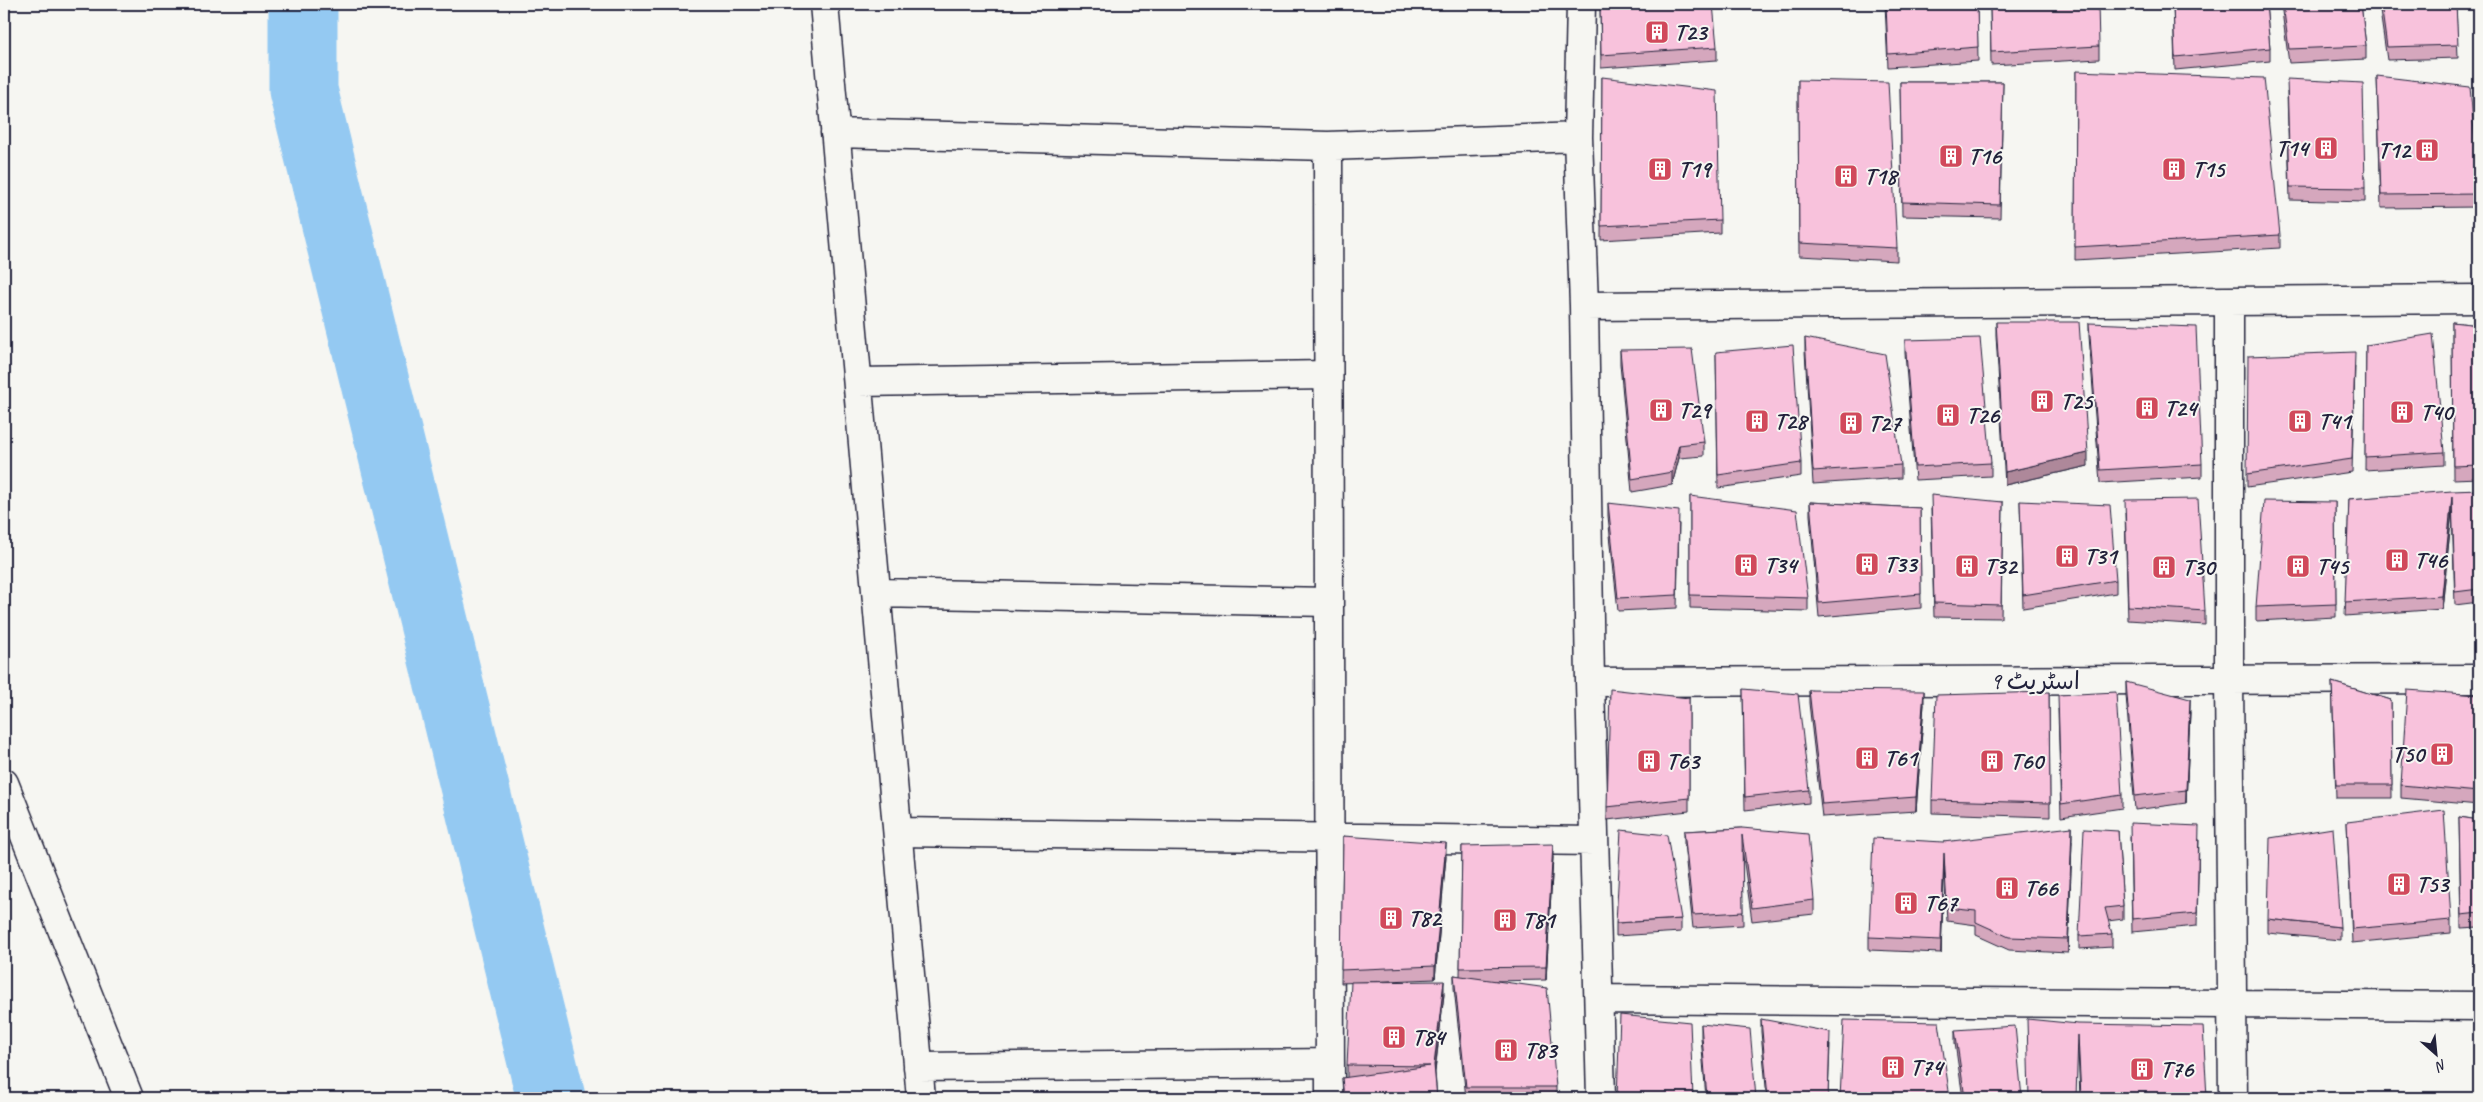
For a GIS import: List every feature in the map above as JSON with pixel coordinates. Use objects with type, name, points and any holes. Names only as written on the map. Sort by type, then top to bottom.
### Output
[{"type":"street","points":[[824,4],[921,1098]]},
{"type":"street","points":[[1581,4],[1578,137],[1584,306],[1590,682],[1601,1098]]},
{"type":"street","points":[[835,133],[1328,146],[1578,137]]},
{"type":"street","points":[[1328,146],[1330,1098]]},
{"type":"street","points":[[1584,306],[2479,299]]},
{"type":"street","points":[[2229,301],[2229,680],[2233,1098]]},
{"type":"street","points":[[858,382],[1328,375]]},
{"type":"street","points":[[877,593],[1329,602]]},
{"type":"street","name":"اسٹریٹ 9","points":[[1590,682],[2479,680]]},
{"type":"street","points":[[4,783],[129,1098]]},
{"type":"street","points":[[898,832],[1594,841]]},
{"type":"street","points":[[1599,999],[2479,1006]]},
{"type":"street","points":[[918,1068],[1330,1064]]},
{"type":"building","name":"T23","points":[[1600,4],[1713,4],[1717,47],[1601,55]]},
{"type":"building","points":[[1886,4],[1977,4],[1978,47],[1888,54]]},
{"type":"building","points":[[1990,4],[2098,4],[2099,46],[1991,52]]},
{"type":"building","points":[[2173,4],[2266,4],[2270,48],[2175,57]]},
{"type":"building","points":[[2283,4],[2361,4],[2366,46],[2289,49]]},
{"type":"building","points":[[2381,4],[2456,4],[2458,45],[2387,47]]},
{"type":"building","points":[[2476,4],[2479,4],[2479,44]]},
{"type":"building","name":"T15","points":[[2076,71],[2264,78],[2280,235],[2075,247]]},
{"type":"building","name":"T12","points":[[2377,76],[2470,87],[2479,194],[2381,195]]},
{"type":"building","name":"T19","points":[[1602,77],[1717,91],[1720,220],[1601,226]]},
{"type":"building","name":"T14","points":[[2287,79],[2363,83],[2365,188],[2290,187]]},
{"type":"building","name":"T18","points":[[1798,80],[1888,82],[1897,248],[1799,243]]},
{"type":"building","name":"T16","points":[[1900,82],[2003,82],[2000,205],[1902,202]]},
{"type":"building","name":"T25","points":[[1996,322],[2079,322],[2088,453],[2005,472]]},
{"type":"building","points":[[2452,322],[2479,325],[2479,465],[2453,466]]},
{"type":"building","name":"T24","points":[[2089,323],[2196,327],[2202,464],[2100,470]]},
{"type":"building","name":"T40","points":[[2433,334],[2444,452],[2365,457],[2366,345]]},
{"type":"building","name":"T27","points":[[1805,338],[1885,354],[1901,465],[1813,471]]},
{"type":"building","name":"T26","points":[[1980,338],[1991,463],[1915,467],[1905,340]]},
{"type":"building","name":"T28","points":[[1793,345],[1801,463],[1718,475],[1716,352]]},
{"type":"building","name":"T29","points":[[1692,349],[1704,442],[1679,445],[1672,472],[1632,479],[1620,350]]},
{"type":"building","name":"T41","points":[[2355,352],[2352,459],[2247,474],[2248,356]]},
{"type":"building","name":"T46","points":[[2479,490],[2479,589],[2455,592],[2452,496],[2442,596],[2345,602],[2349,499]]},
{"type":"building","name":"T32","points":[[1931,495],[2003,502],[2001,605],[1934,603]]},
{"type":"building","name":"T34","points":[[1690,496],[1797,510],[1808,598],[1690,595]]},
{"type":"building","name":"T30","points":[[2198,499],[2205,611],[2128,606],[2125,500]]},
{"type":"building","name":"T31","points":[[2020,501],[2110,505],[2116,580],[2023,595]]},
{"type":"building","name":"T45","points":[[2264,501],[2335,502],[2336,604],[2256,607]]},
{"type":"building","name":"T33","points":[[1810,502],[1920,508],[1921,594],[1819,603]]},
{"type":"building","points":[[1608,503],[1679,511],[1677,595],[1618,598]]},
{"type":"building","points":[[2126,682],[2190,699],[2186,790],[2135,796]]},
{"type":"building","points":[[2332,682],[2391,700],[2392,785],[2336,785]]},
{"type":"building","name":"T63","points":[[1610,689],[1689,698],[1689,798],[1607,807]]},
{"type":"building","points":[[1743,689],[1798,694],[1809,790],[1745,797]]},
{"type":"building","name":"T61","points":[[1809,690],[1924,691],[1916,797],[1822,804]]},
{"type":"building","name":"T50","points":[[2407,690],[2479,695],[2479,792],[2401,785]]},
{"type":"building","name":"T60","points":[[2049,692],[2050,803],[1932,800],[1936,695]]},
{"type":"building","points":[[2116,692],[2122,795],[2061,804],[2058,695]]},
{"type":"building","name":"T53","points":[[2444,810],[2451,920],[2352,929],[2347,822]]},
{"type":"building","points":[[2459,817],[2479,820],[2479,913],[2461,915]]},
{"type":"building","points":[[2130,823],[2199,826],[2197,913],[2132,919]]},
{"type":"building","points":[[2072,827],[2068,939],[2009,937],[1976,922],[1976,911],[1947,908],[1944,853],[1941,940],[1869,937],[1873,838],[1943,842]]},
{"type":"building","points":[[1742,828],[1808,834],[1814,900],[1752,908],[1742,835],[1743,912],[1693,915],[1684,831]]},
{"type":"building","points":[[2333,828],[2340,927],[2268,919],[2270,838]]},
{"type":"building","points":[[2084,829],[2118,831],[2123,906],[2105,908],[2112,934],[2079,936]]},
{"type":"building","points":[[1621,830],[1667,835],[1681,919],[1616,923]]},
{"type":"building","name":"T82","points":[[1343,836],[1446,843],[1435,966],[1341,970]]},
{"type":"building","name":"T81","points":[[1553,844],[1546,967],[1460,968],[1462,846]]},
{"type":"building","name":"T83","points":[[1454,975],[1547,988],[1556,1087],[1466,1087]]},
{"type":"building","name":"T84","points":[[1444,981],[1434,1065],[1437,1098],[1344,1098],[1342,1078],[1430,1066],[1347,1065],[1351,982]]},
{"type":"building","points":[[1620,1015],[1690,1022],[1693,1098],[1617,1098]]},
{"type":"building","points":[[1761,1019],[1830,1032],[1828,1098],[1768,1098]]},
{"type":"building","points":[[2027,1019],[2078,1024],[2203,1026],[2207,1098],[2081,1098],[2078,1035],[2076,1098],[2029,1098]]},
{"type":"building","name":"T74","points":[[1844,1020],[1939,1022],[1950,1098],[1840,1098]]},
{"type":"building","points":[[1701,1024],[1750,1029],[1756,1098],[1707,1098]]},
{"type":"building","points":[[2015,1026],[2022,1098],[1965,1098],[1955,1030]]},
{"type":"waterway","points":[[303,4],[303,90],[551,1098]]},
{"type":"place","name":"T23","points":[[1657,32]]},
{"type":"place","name":"T14","points":[[2326,148]]},
{"type":"place","name":"T12","points":[[2427,150]]},
{"type":"place","name":"T16","points":[[1951,156]]},
{"type":"place","name":"T19","points":[[1660,169]]},
{"type":"place","name":"T15","points":[[2174,169]]},
{"type":"place","name":"T18","points":[[1846,176]]},
{"type":"place","name":"T25","points":[[2042,401]]},
{"type":"place","name":"T24","points":[[2147,408]]},
{"type":"place","name":"T29","points":[[1661,410]]},
{"type":"place","name":"T40","points":[[2402,412]]},
{"type":"place","name":"T26","points":[[1948,415]]},
{"type":"place","name":"T28","points":[[1757,421]]},
{"type":"place","name":"T41","points":[[2300,421]]},
{"type":"place","name":"T27","points":[[1851,423]]},
{"type":"place","name":"T31","points":[[2067,556]]},
{"type":"place","name":"T46","points":[[2397,560]]},
{"type":"place","name":"T33","points":[[1867,564]]},
{"type":"place","name":"T34","points":[[1746,565]]},
{"type":"place","name":"T32","points":[[1967,566]]},
{"type":"place","name":"T45","points":[[2298,566]]},
{"type":"place","name":"T30","points":[[2164,567]]},
{"type":"place","name":"T50","points":[[2442,754]]},
{"type":"place","name":"T61","points":[[1867,758]]},
{"type":"place","name":"T63","points":[[1649,761]]},
{"type":"place","name":"T60","points":[[1992,761]]},
{"type":"place","name":"T53","points":[[2399,884]]},
{"type":"place","name":"T66","points":[[2007,888]]},
{"type":"place","name":"T67","points":[[1906,903]]},
{"type":"place","name":"T82","points":[[1391,918]]},
{"type":"place","name":"T81","points":[[1505,920]]},
{"type":"place","name":"T84","points":[[1394,1037]]},
{"type":"place","name":"T83","points":[[1506,1050]]},
{"type":"place","name":"T74","points":[[1893,1067]]},
{"type":"place","name":"T76","points":[[2142,1069]]}]
